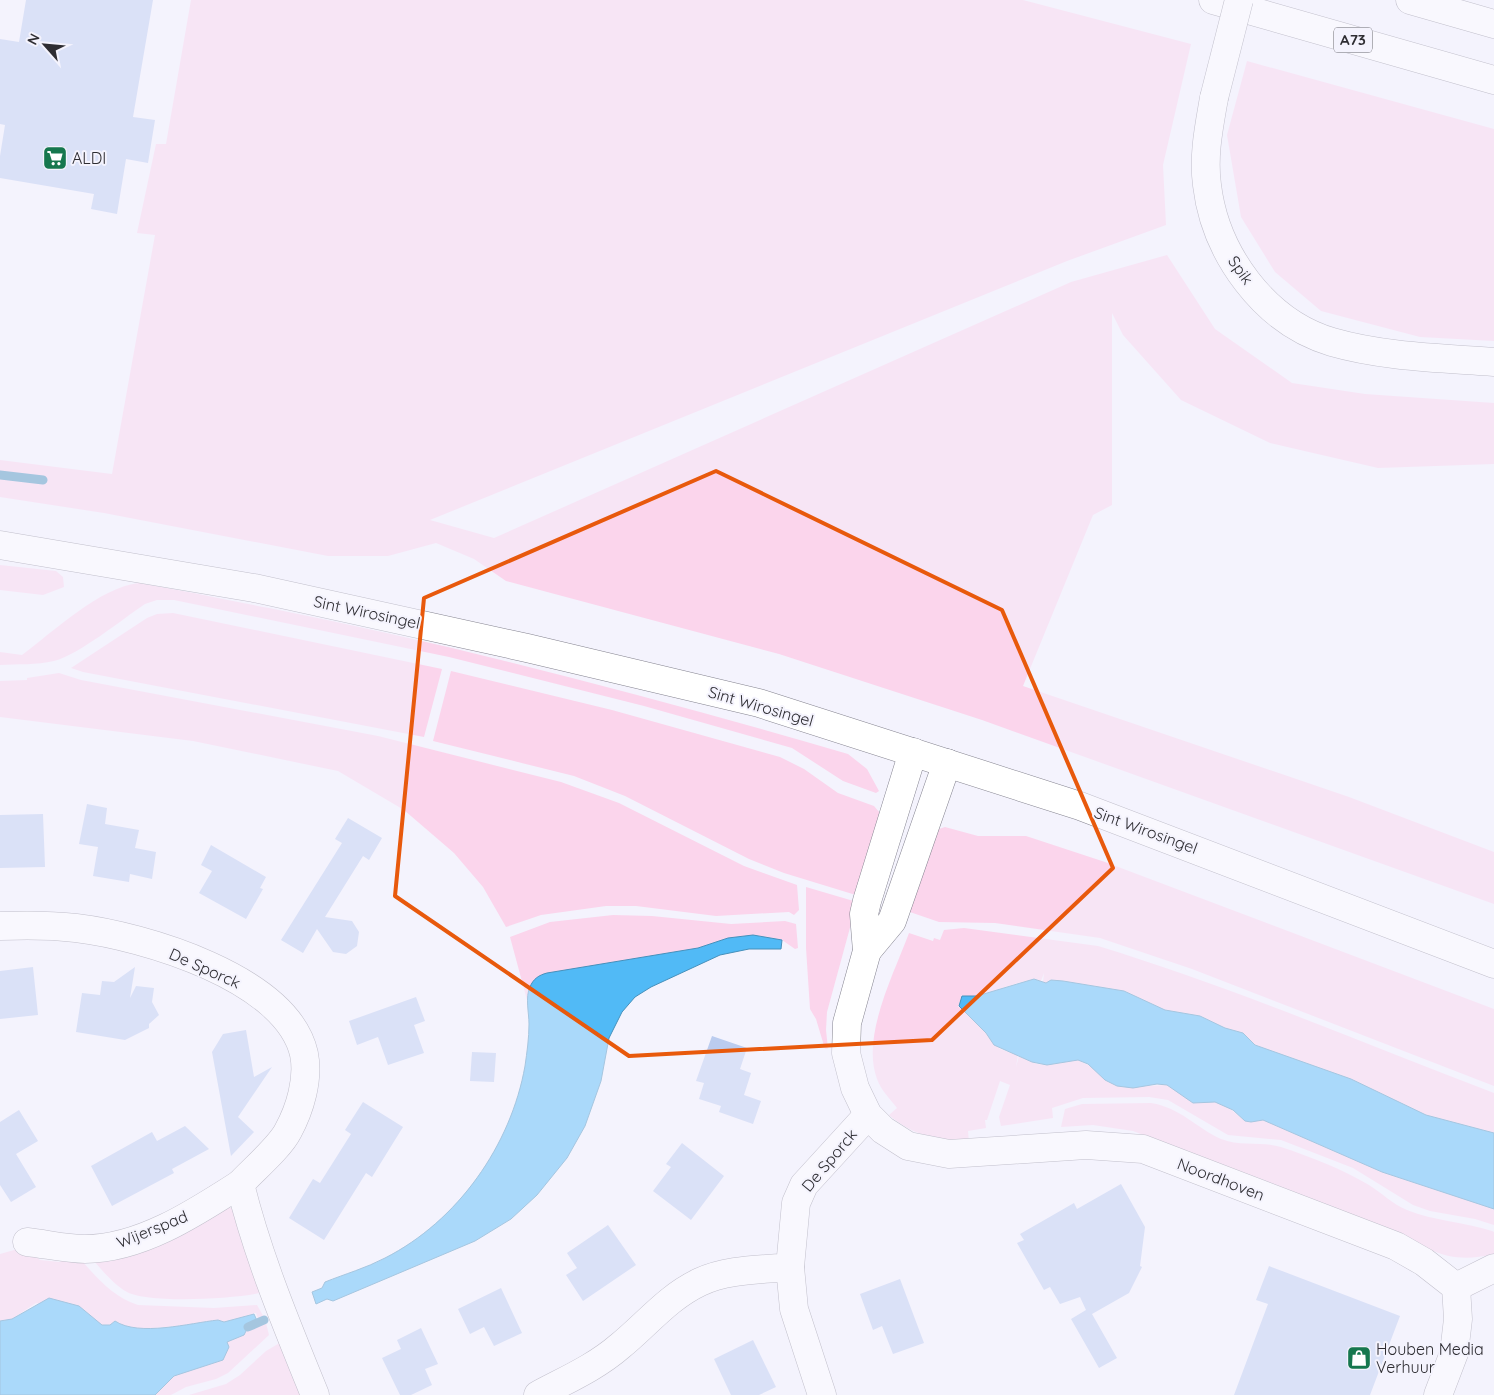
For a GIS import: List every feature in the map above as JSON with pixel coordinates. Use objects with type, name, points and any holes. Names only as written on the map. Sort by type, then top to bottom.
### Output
[{"type":"main road","name":"A73","points":[[1213,0],[1494,80]]},
{"type":"main road","name":"Spik","points":[[1240,0],[1214,98],[1206,146],[1207,184],[1214,220],[1231,261],[1260,296],[1292,324],[1332,342],[1404,355],[1494,362]]},
{"type":"main road","points":[[1410,0],[1494,24]]},
{"type":"main road","name":"Sint Wirosingel","points":[[0,545],[254,588],[527,648],[759,703],[1080,806],[1494,964]]},
{"type":"main road","name":"De Sporck","points":[[822,1395],[794,1309],[790,1267],[796,1203],[804,1186],[868,1115],[854,1088],[846,1053],[846,1023],[867,951],[864,914],[867,901],[913,752]]},
{"type":"main road","name":"De Sporck","points":[[867,951],[892,921],[947,762]]},
{"type":"main road","name":"De Sporck","points":[[0,926],[75,928],[132,938],[185,956],[233,977],[266,999],[282,1014],[304,1054],[304,1081],[299,1108],[288,1133],[240,1184]]},
{"type":"main road","name":"Noordhoven","points":[[868,1115],[883,1130],[908,1146],[949,1154],[1086,1145],[1143,1149],[1396,1246],[1424,1262],[1456,1287]]},
{"type":"main road","points":[[240,1184],[254,1233],[277,1300],[315,1395]]},
{"type":"main road","name":"Wijerspad","points":[[27,1242],[85,1249],[119,1245],[156,1231],[202,1209],[240,1184]]},
{"type":"main road","points":[[538,1395],[586,1370],[620,1346],[678,1293],[701,1281],[723,1274],[790,1267]]},
{"type":"main road","points":[[1438,1395],[1454,1353],[1458,1319],[1456,1287],[1494,1268]]},
{"type":"highlighted area","points":[[716,471],[1002,610],[1113,868],[932,1040],[629,1056],[395,896],[424,598]]},
{"type":"shaded area","points":[[191,0],[1023,0],[1191,44],[1163,165],[1166,225],[1067,261],[430,520],[494,538],[1071,282],[1167,255],[1215,329],[1292,383],[1365,394],[1494,403],[1494,464],[1378,468],[1270,443],[1181,400],[1123,335],[1112,313],[1112,505],[1093,515],[1023,686],[1349,797],[1494,852],[1494,904],[982,720],[779,654],[506,581],[474,559],[436,543],[388,556],[328,556],[104,513],[0,497],[0,460],[112,474],[155,235],[137,233],[156,144],[166,144]]},
{"type":"shaded area","points":[[1247,61],[1494,129],[1494,341],[1420,337],[1321,311],[1275,272],[1241,217],[1227,135]]},
{"type":"shaded area","points":[[0,565],[56,571],[63,577],[64,587],[43,595],[0,590]]},
{"type":"shaded area","points":[[139,583],[415,639],[632,693],[776,733],[848,754],[867,769],[879,791],[876,793],[843,781],[792,748],[644,706],[449,657],[174,600],[157,600],[145,604],[88,644],[54,661],[0,665],[0,652],[22,655],[93,601],[124,586]]},
{"type":"shaded area","points":[[173,613],[442,669],[424,737],[83,672],[71,668],[147,618],[157,614]]},
{"type":"shaded area","points":[[451,671],[612,710],[780,757],[804,769],[838,793],[874,806],[880,813],[859,896],[784,873],[749,859],[625,796],[574,776],[433,741]]},
{"type":"shaded area","points":[[59,673],[81,680],[378,736],[561,782],[619,803],[744,866],[797,885],[799,910],[794,915],[789,912],[716,916],[636,906],[606,906],[541,915],[506,927],[483,887],[454,853],[404,810],[338,771],[193,741],[0,717],[0,681],[27,680],[27,678]]},
{"type":"shaded area","points":[[945,827],[978,836],[1026,836],[1105,862],[1494,1009],[1494,1086],[1192,969],[1100,938],[995,923],[939,922],[907,911],[936,830]]},
{"type":"shaded area","points":[[806,887],[857,902],[827,1012],[828,1049],[825,1049],[816,1019],[810,1009],[806,948]]},
{"type":"shaded area","points":[[613,915],[652,916],[731,924],[785,921],[796,924],[798,948],[795,949],[782,940],[753,935],[728,938],[698,948],[541,975],[531,984],[527,1000],[510,937],[550,922]]},
{"type":"shaded area","points":[[964,928],[1098,946],[1248,997],[1494,1093],[1494,1133],[1426,1115],[1351,1079],[1255,1045],[1243,1033],[1225,1028],[1200,1016],[1165,1010],[1124,991],[1063,981],[1051,980],[1046,983],[1043,982],[1044,973],[1041,981],[1022,982],[979,995],[962,995],[958,1007],[963,1008],[1000,1049],[1018,1055],[1016,1067],[1019,1056],[1037,1064],[1047,1065],[1078,1060],[1092,1067],[1105,1080],[1122,1087],[1167,1085],[1201,1103],[1215,1102],[1228,1107],[1245,1121],[1263,1120],[1382,1172],[1494,1209],[1494,1225],[1475,1219],[1430,1211],[1413,1205],[1353,1168],[1281,1140],[1228,1135],[1168,1100],[1149,1097],[1083,1098],[1052,1108],[1053,1118],[1001,1126],[999,1117],[1010,1085],[1000,1081],[987,1120],[985,1120],[986,1128],[968,1131],[969,1142],[926,1136],[907,1128],[889,1115],[897,1108],[879,1083],[873,1062],[873,1044],[881,1005],[909,933],[933,941],[934,938],[940,940],[944,930]]},
{"type":"shaded area","points":[[1151,1103],[1162,1105],[1179,1113],[1221,1139],[1236,1143],[1274,1145],[1326,1164],[1369,1185],[1392,1202],[1417,1214],[1492,1231],[1494,1232],[1494,1254],[1467,1258],[1444,1255],[1422,1246],[1398,1232],[1133,1131],[1093,1125],[1061,1127],[1065,1109],[1082,1104]]},
{"type":"shaded area","points":[[227,1205],[236,1212],[264,1292],[235,1297],[194,1299],[138,1296],[127,1292],[116,1284],[86,1252]]},
{"type":"shaded area","points":[[21,1248],[28,1249],[40,1260],[60,1262],[70,1252],[74,1252],[110,1290],[138,1305],[214,1308],[257,1305],[265,1319],[269,1335],[228,1373],[216,1379],[186,1387],[171,1395],[155,1395],[174,1376],[223,1360],[227,1342],[244,1335],[247,1329],[260,1325],[256,1313],[224,1322],[141,1329],[127,1328],[116,1321],[110,1325],[102,1325],[36,1303],[12,1319],[0,1321],[0,1254]]},
{"type":"shaded area","points":[[283,1341],[305,1395],[189,1395],[226,1384],[240,1375],[266,1351]]},
{"type":"water","points":[[753,935],[782,940],[781,949],[749,949],[720,955],[651,987],[635,997],[622,1012],[609,1038],[601,1081],[585,1126],[567,1158],[537,1195],[511,1219],[475,1241],[333,1301],[327,1299],[316,1304],[312,1292],[322,1288],[325,1282],[378,1262],[411,1242],[436,1224],[458,1202],[477,1178],[494,1152],[518,1095],[528,1045],[528,995],[531,984],[537,978],[547,973],[698,948],[728,938]]},
{"type":"water","points":[[1034,979],[1046,983],[1051,980],[1063,981],[1124,991],[1165,1010],[1200,1016],[1225,1028],[1243,1033],[1255,1045],[1351,1079],[1426,1115],[1494,1133],[1494,1209],[1382,1172],[1263,1120],[1245,1121],[1233,1110],[1215,1102],[1193,1103],[1167,1085],[1157,1084],[1133,1088],[1117,1086],[1105,1080],[1088,1064],[1078,1060],[1047,1065],[1032,1062],[994,1045],[986,1033],[959,1006],[962,996],[977,996]]},
{"type":"water","points":[[49,1298],[79,1306],[102,1325],[110,1325],[115,1321],[125,1326],[137,1328],[165,1328],[218,1320],[224,1322],[254,1314],[259,1325],[247,1329],[244,1335],[227,1342],[229,1347],[223,1360],[174,1376],[155,1395],[0,1395],[0,1321],[12,1319]]},
{"type":"building","points":[[26,0],[153,0],[133,117],[155,120],[148,163],[126,159],[117,214],[91,209],[94,194],[0,178],[0,156],[5,125],[0,124],[0,39],[19,42]]},
{"type":"building","points":[[87,804],[107,808],[105,824],[139,830],[135,848],[156,852],[152,879],[130,874],[129,882],[93,876],[98,847],[79,844]]},
{"type":"building","points":[[43,814],[45,867],[0,868],[0,815]]},
{"type":"building","points":[[348,818],[382,838],[369,860],[363,856],[325,917],[352,921],[359,932],[357,946],[346,954],[333,952],[317,929],[303,953],[281,940],[342,843],[335,839]]},
{"type":"building","points":[[211,845],[266,877],[260,888],[263,889],[246,919],[199,893],[212,871],[201,865]]},
{"type":"building","points":[[33,967],[38,1015],[0,1019],[0,971]]},
{"type":"building","points":[[135,967],[130,998],[136,986],[154,988],[152,1002],[159,1015],[149,1024],[149,1028],[125,1040],[76,1032],[82,993],[100,995],[102,981],[114,982]]},
{"type":"building","points":[[416,997],[425,1021],[414,1025],[424,1053],[388,1065],[378,1037],[357,1045],[349,1021]]},
{"type":"building","points":[[246,1030],[254,1077],[272,1067],[238,1117],[254,1132],[231,1156],[212,1052],[223,1034]]},
{"type":"building","points":[[712,1036],[747,1048],[740,1069],[751,1073],[744,1095],[761,1101],[753,1124],[719,1112],[721,1106],[699,1099],[704,1083],[696,1081]]},
{"type":"building","points":[[472,1052],[496,1053],[494,1082],[470,1081]]},
{"type":"building","points":[[363,1102],[403,1127],[372,1177],[366,1173],[324,1240],[289,1218],[313,1179],[320,1183],[351,1134],[345,1130]]},
{"type":"building","points":[[19,1110],[38,1141],[16,1154],[36,1187],[11,1202],[0,1185],[0,1122]]},
{"type":"building","points":[[185,1126],[209,1149],[172,1169],[174,1173],[112,1206],[91,1166],[152,1132],[157,1141]]},
{"type":"building","points":[[682,1143],[724,1176],[691,1220],[653,1191],[671,1167],[666,1164]]},
{"type":"building","points":[[1121,1184],[1145,1227],[1140,1266],[1142,1267],[1129,1293],[1092,1314],[1117,1358],[1099,1368],[1071,1319],[1086,1310],[1080,1297],[1060,1304],[1050,1287],[1044,1290],[1017,1243],[1024,1240],[1020,1234],[1074,1203],[1077,1209]]},
{"type":"building","points":[[608,1225],[636,1265],[583,1301],[566,1275],[577,1268],[567,1253]]},
{"type":"building","points":[[1269,1266],[1400,1316],[1370,1395],[1234,1395],[1268,1304],[1256,1300]]},
{"type":"building","points":[[900,1279],[924,1343],[893,1354],[882,1326],[873,1330],[860,1294]]},
{"type":"building","points":[[501,1288],[522,1333],[494,1346],[484,1327],[470,1334],[458,1309]]},
{"type":"building","points":[[421,1328],[438,1364],[425,1369],[432,1385],[411,1395],[400,1395],[382,1358],[401,1349],[397,1340]]},
{"type":"building","points":[[753,1340],[776,1387],[759,1395],[731,1395],[714,1359]]},
{"type":"waterway","points":[[0,475],[43,480]]},
{"type":"waterway","points":[[248,1327],[264,1320]]},
{"type":"place","name":"ALDI","points":[[55,158]]},
{"type":"place","name":"Houben Media Verhuur","points":[[1359,1358]]}]
